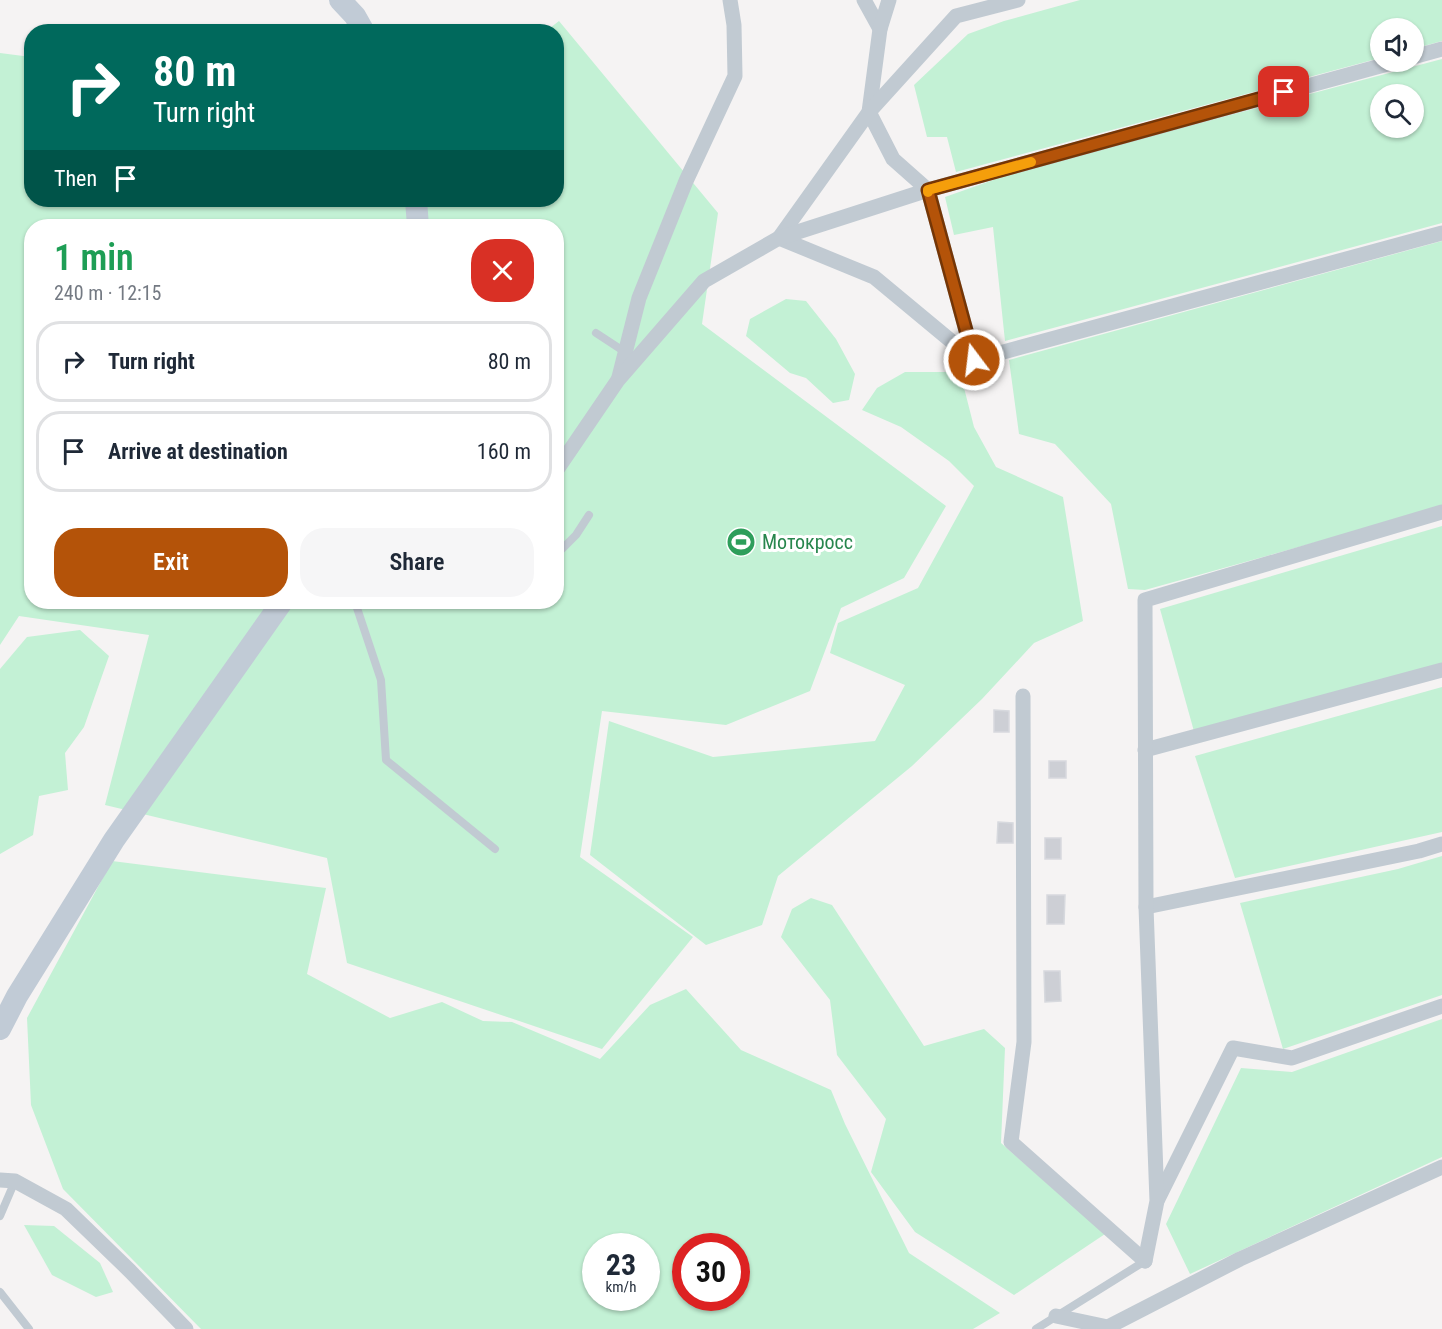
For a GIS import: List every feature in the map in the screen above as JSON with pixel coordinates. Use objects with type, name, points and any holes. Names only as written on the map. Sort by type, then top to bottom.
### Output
[{"type":"street","points":[[340,0],[360,24]]},
{"type":"street","points":[[618,380],[639,298],[686,181],[735,76],[734,25],[730,0]]},
{"type":"street","points":[[864,0],[880,29]]},
{"type":"street","points":[[889,0],[880,29],[869,112],[893,159],[928,190],[974,360]]},
{"type":"street","points":[[779,237],[869,112],[956,16],[1018,0]]},
{"type":"street","points":[[1424,54],[1442,49]]},
{"type":"street","points":[[564,459],[618,380],[704,281],[779,237],[928,190],[1370,69]]},
{"type":"street","points":[[974,360],[1442,233]]},
{"type":"street","points":[[779,237],[874,277],[974,360]]},
{"type":"street","points":[[1146,1261],[1157,1201],[1146,907],[1145,600],[1442,512]]},
{"type":"street","points":[[0,1029],[17,996],[114,840],[277,609]]},
{"type":"street","points":[[1145,750],[1442,670]]},
{"type":"street","points":[[1023,696],[1024,1042],[1011,1142],[1146,1261]]},
{"type":"street","points":[[1146,907],[1442,844]]},
{"type":"street","points":[[1157,1201],[1233,1048],[1292,1058],[1442,1006]]},
{"type":"street","points":[[1056,1316],[1108,1327],[1120,1325],[1240,1259],[1442,1167]]},
{"type":"street","points":[[8,1180],[66,1209],[186,1329]]},
{"type":"lane","points":[[596,333],[625,352]]},
{"type":"lane","points":[[564,547],[576,535],[589,515]]},
{"type":"lane","points":[[357,609],[381,680],[386,760],[495,849]]},
{"type":"lane","points":[[0,1216],[8,1180]]},
{"type":"lane","points":[[1036,1329],[1146,1261]]},
{"type":"lane","points":[[0,1292],[29,1329]]},
{"type":"green space","points":[[1080,0],[1442,0],[1442,41],[1424,46],[1424,18],[1370,18],[1370,61],[956,172],[947,137],[927,137],[914,85],[968,34],[1004,21]]},
{"type":"green space","name":"Мотокросс","points":[[564,27],[718,213],[702,324],[946,506],[904,578],[841,608],[810,691],[726,725],[602,711],[580,857],[693,937],[602,1049],[347,963],[327,858],[105,805],[149,635],[19,616],[0,645],[0,53],[24,56],[24,207],[564,207]]},
{"type":"green space","points":[[1442,59],[1442,223],[1005,341],[993,227],[954,235],[945,197],[1019,171],[1393,72],[1424,72],[1424,64]]},
{"type":"green space","points":[[1442,241],[1442,507],[1145,590],[1128,589],[1111,504],[1055,444],[1019,434],[1009,360]]},
{"type":"green space","points":[[786,299],[806,301],[836,339],[855,374],[849,400],[833,403],[806,378],[790,373],[746,336],[750,319]]},
{"type":"green space","points":[[905,372],[960,372],[974,427],[996,467],[1063,497],[1083,621],[1034,643],[982,699],[912,766],[778,876],[762,925],[706,945],[590,855],[609,721],[713,757],[875,741],[905,685],[830,653],[838,623],[918,588],[974,486],[949,461],[901,427],[862,410],[877,388]]},
{"type":"green space","points":[[1442,526],[1442,668],[1195,735],[1160,609]]},
{"type":"green space","points":[[80,630],[109,656],[84,727],[65,753],[68,790],[39,796],[33,835],[0,854],[0,669],[27,637]]},
{"type":"green space","points":[[1442,687],[1442,832],[1235,878],[1195,756]]},
{"type":"green space","points":[[1442,856],[1442,995],[1283,1049],[1240,903],[1398,869]]},
{"type":"green space","points":[[112,861],[326,888],[307,974],[390,1018],[442,1002],[483,1021],[512,1022],[600,1059],[650,1005],[686,989],[741,1050],[831,1090],[845,1124],[909,1253],[1000,1313],[973,1329],[201,1329],[63,1189],[31,1105],[27,1018]]},
{"type":"green space","points":[[811,898],[832,905],[924,1046],[984,1029],[1005,1048],[1001,1143],[1105,1234],[1014,1295],[915,1232],[871,1172],[886,1119],[837,1055],[830,1000],[781,937],[792,909]]},
{"type":"green space","points":[[1442,1019],[1442,1157],[1190,1274],[1166,1224],[1241,1068],[1292,1072]]},
{"type":"green space","points":[[24,1225],[54,1226],[100,1263],[113,1292],[96,1297],[52,1275]]},
{"type":"building","points":[[994,710],[1009,711],[1009,732],[994,732]]},
{"type":"building","points":[[1049,761],[1066,761],[1066,778],[1049,778]]},
{"type":"building","points":[[998,822],[1013,823],[1013,843],[997,843]]},
{"type":"building","points":[[1045,838],[1061,838],[1061,859],[1045,859]]},
{"type":"building","points":[[1047,895],[1065,895],[1064,924],[1047,924]]},
{"type":"building","points":[[1044,971],[1060,971],[1061,1001],[1045,1002]]},
{"type":"slow traffic","points":[[928,192],[928,190],[1031,162]]},
{"type":"place","name":"Мотокросс","points":[[741,542]]},
{"type":"route","points":[[974,360],[928,190],[1284,92]]}]
